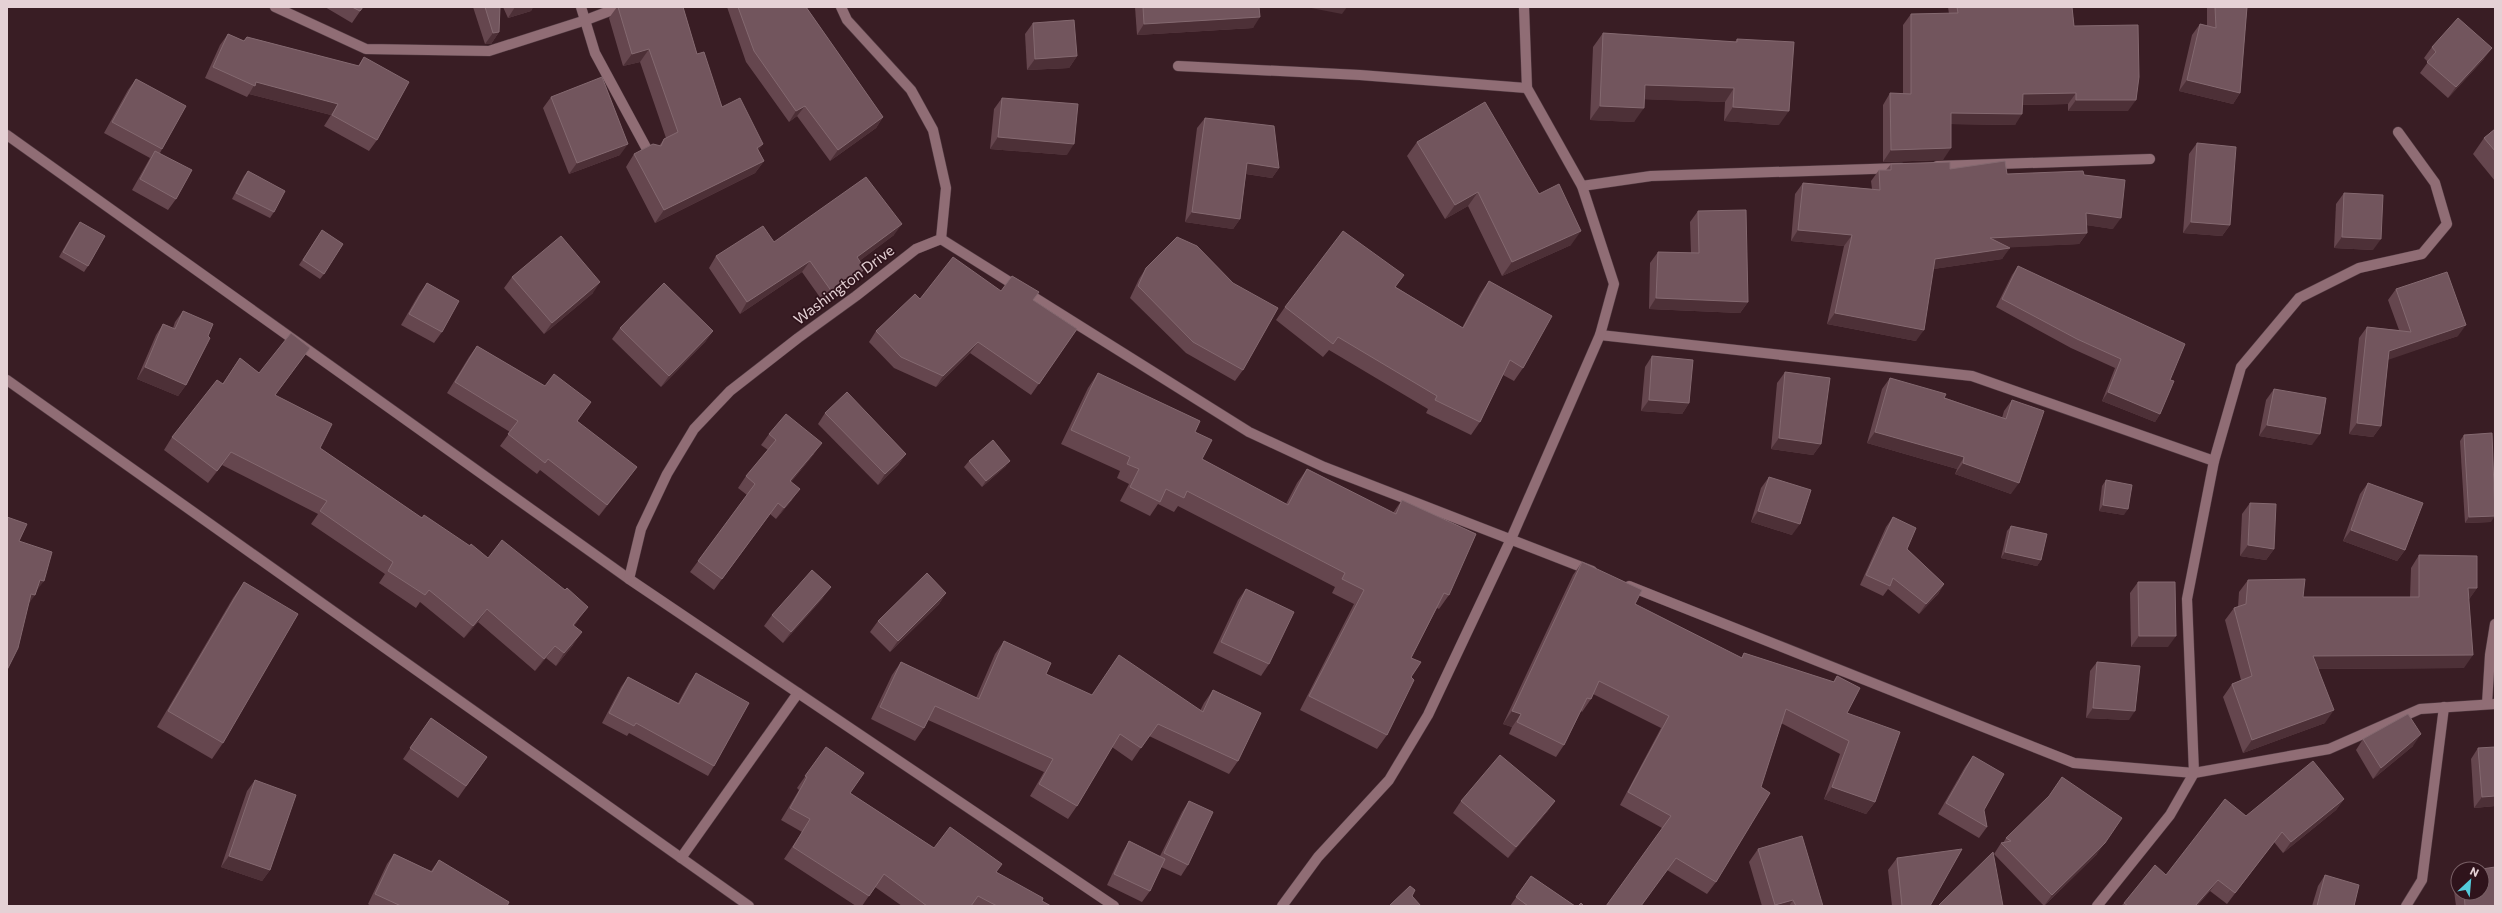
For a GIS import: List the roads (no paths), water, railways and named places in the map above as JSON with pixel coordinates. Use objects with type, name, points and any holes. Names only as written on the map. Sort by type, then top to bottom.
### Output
[{"type":"street","points":[[275,7],[366,49],[488,51],[586,20],[620,7]]},
{"type":"street","points":[[581,7],[595,53],[649,153]]},
{"type":"street","points":[[841,7],[847,20],[911,90],[933,130],[946,188],[941,238],[1249,432],[1324,467],[1600,574]]},
{"type":"street","points":[[1282,906],[1318,857],[1389,780],[1428,716],[1511,539],[1600,335],[1614,284],[1582,186],[1527,88],[1524,7]]},
{"type":"street","points":[[1178,66],[1360,75],[1527,88]]},
{"type":"street","points":[[2097,906],[2170,815],[2194,773],[2187,600],[2214,461],[2241,367],[2299,298],[2359,268],[2422,254],[2447,224],[2435,183],[2398,132]]},
{"type":"street","points":[[7,135],[629,579],[1114,906]]},
{"type":"street","points":[[1928,167],[2150,159]]},
{"type":"street","points":[[1582,186],[1651,176],[1913,167]]},
{"type":"street","name":"Washington Drive","points":[[629,579],[641,529],[667,474],[694,430],[730,391],[916,249],[941,238]]},
{"type":"street","points":[[1600,335],[1972,376],[2214,461]]},
{"type":"street","points":[[7,380],[749,906]]},
{"type":"street","points":[[1622,583],[2074,763],[2194,773],[2329,749],[2420,709],[2491,704],[2490,656],[2495,624]]},
{"type":"street","points":[[681,858],[798,693]]},
{"type":"street","points":[[2406,906],[2422,880],[2444,707]]}]
